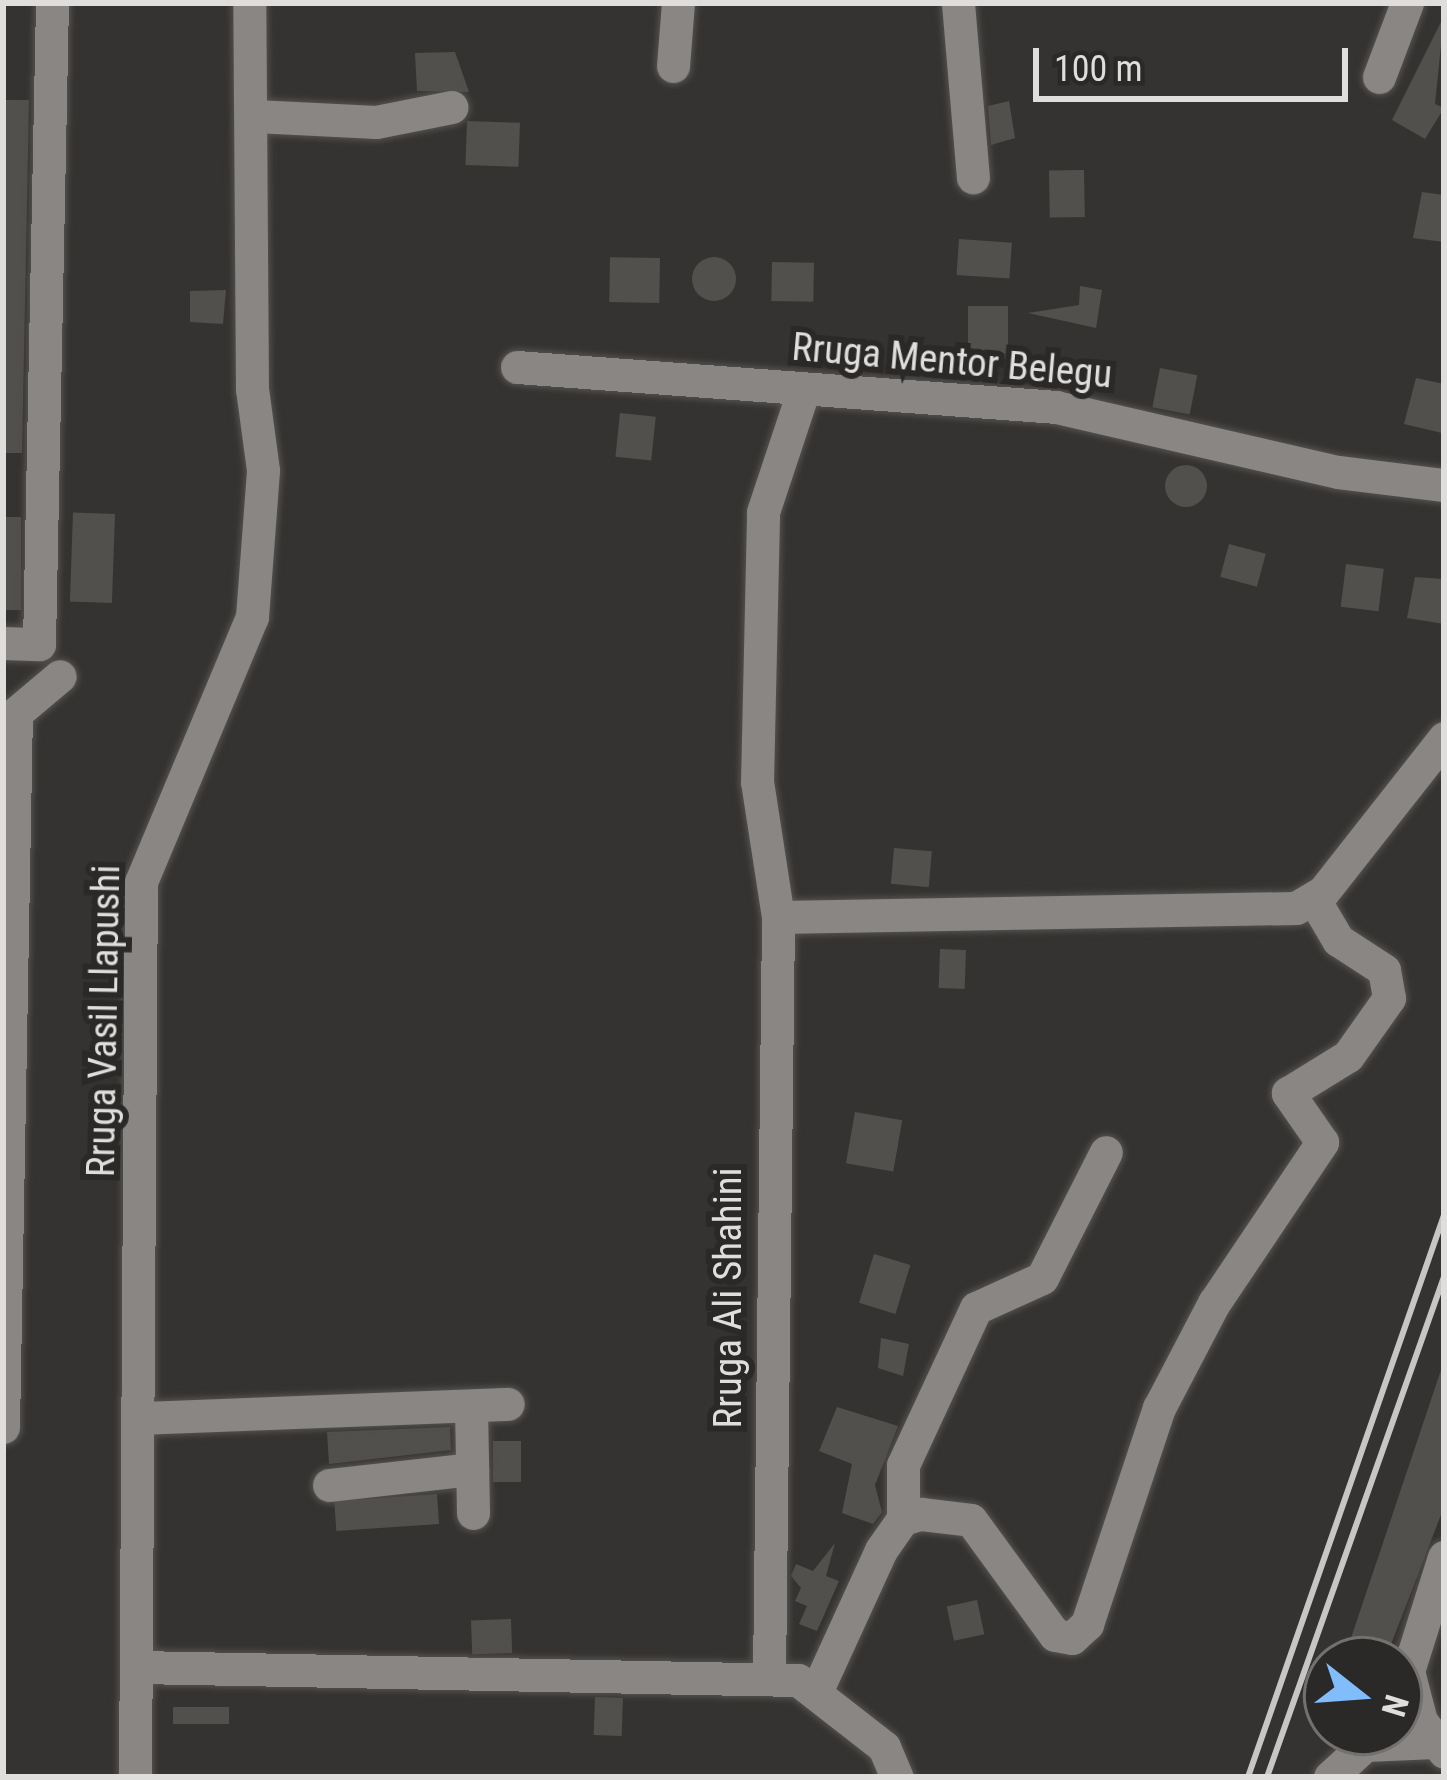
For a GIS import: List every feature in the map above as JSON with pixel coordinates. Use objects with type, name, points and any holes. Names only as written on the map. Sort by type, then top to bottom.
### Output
[{"type":"street","name":"Rruga Vasil Llapushi","points":[[135,1777],[141,882],[252,617],[263,470],[252,389],[254,116],[249,3]]},
{"type":"street","points":[[673,66],[678,3]]},
{"type":"street","points":[[958,3],[973,177]]},
{"type":"street","points":[[1379,77],[1407,3]]},
{"type":"street","points":[[3,643],[39,644],[51,20]]},
{"type":"street","points":[[254,116],[360,123],[452,106]]},
{"type":"street","name":"Rruga Mentor Belegu","points":[[518,367],[1056,407],[1338,472],[1444,485]]},
{"type":"street","name":"Rruga Ali Shahini","points":[[769,1678],[778,917],[757,782],[763,512],[804,389]]},
{"type":"street","points":[[3,1427],[8,864],[16,712],[60,676]]},
{"type":"street","points":[[778,917],[1068,917],[1315,901],[1444,738]]},
{"type":"street","points":[[903,1519],[971,1520],[1054,1635],[1072,1638],[1087,1624],[1159,1408],[1214,1303],[1322,1142],[1288,1093],[1348,1056],[1389,998],[1384,970],[1338,940],[1315,901]]},
{"type":"street","points":[[817,1690],[839,1628],[903,1519],[904,1466],[976,1308],[1042,1278],[1106,1152]]},
{"type":"street","points":[[141,1418],[508,1404]]},
{"type":"street","points":[[471,1407],[472,1513]]},
{"type":"street","points":[[329,1485],[472,1469]]},
{"type":"street","points":[[1330,1777],[1365,1745],[1440,1747],[1408,1671],[1444,1557]]},
{"type":"street","points":[[138,1667],[769,1678],[817,1690],[884,1747],[897,1777]]},
{"type":"building","points":[[1444,16],[1435,104],[1444,108],[1425,139],[1392,120]]},
{"type":"building","points":[[455,52],[469,92],[417,91],[415,53]]},
{"type":"building","points":[[3,100],[29,100],[22,453],[3,453]]},
{"type":"building","points":[[1009,101],[1015,138],[991,145],[988,106]]},
{"type":"building","points":[[467,121],[520,123],[518,167],[465,165]]},
{"type":"building","points":[[1084,170],[1085,217],[1050,218],[1049,171]]},
{"type":"building","points":[[1422,192],[1444,195],[1444,242],[1413,238]]},
{"type":"building","points":[[959,239],[1012,243],[1009,279],[956,275]]},
{"type":"building","points":[[610,257],[660,258],[659,303],[609,302]]},
{"type":"building","points":[[714,257],[730,263],[736,279],[730,295],[714,301],[698,295],[692,279],[698,263]]},
{"type":"building","points":[[772,262],[814,263],[813,302],[771,301]]},
{"type":"building","points":[[1080,286],[1102,290],[1096,328],[1028,313],[1079,305]]},
{"type":"building","points":[[226,290],[223,324],[190,322],[190,291]]},
{"type":"building","points":[[968,306],[1008,306],[1008,359],[968,359]]},
{"type":"building","points":[[1160,368],[1197,375],[1190,415],[1152,407]]},
{"type":"building","points":[[1416,378],[1444,384],[1442,433],[1404,424]]},
{"type":"building","points":[[620,413],[656,417],[651,461],[615,457]]},
{"type":"building","points":[[1186,465],[1201,471],[1207,486],[1201,501],[1186,507],[1171,501],[1165,486],[1171,471]]},
{"type":"building","points":[[73,513],[115,514],[112,603],[70,601]]},
{"type":"building","points":[[3,517],[21,517],[21,610],[3,610]]},
{"type":"building","points":[[1229,544],[1266,554],[1257,587],[1220,577]]},
{"type":"building","points":[[1346,564],[1384,569],[1378,611],[1341,607]]},
{"type":"building","points":[[1415,577],[1444,579],[1444,624],[1407,618]]},
{"type":"building","points":[[894,848],[932,851],[929,887],[891,884]]},
{"type":"building","points":[[940,949],[966,950],[965,989],[939,988]]},
{"type":"building","points":[[855,1112],[902,1120],[893,1172],[846,1163]]},
{"type":"building","points":[[874,1254],[910,1265],[895,1314],[859,1303]]},
{"type":"building","points":[[881,1338],[909,1344],[903,1376],[878,1368]]},
{"type":"building","points":[[1441,1370],[1444,1507],[1394,1636],[1352,1636]]},
{"type":"building","points":[[837,1407],[898,1426],[875,1485],[882,1512],[873,1524],[842,1513],[852,1464],[819,1451]]},
{"type":"building","points":[[450,1427],[451,1450],[329,1464],[327,1432]]},
{"type":"building","points":[[493,1441],[521,1441],[521,1482],[493,1482]]},
{"type":"building","points":[[437,1494],[439,1524],[336,1531],[334,1501]]},
{"type":"building","points":[[835,1543],[826,1576],[839,1581],[817,1631],[799,1624],[807,1606],[795,1601],[801,1588],[791,1576],[796,1564],[813,1571]]},
{"type":"building","points":[[977,1600],[984,1634],[954,1641],[947,1606]]},
{"type":"building","points":[[511,1619],[512,1653],[472,1654],[471,1620]]},
{"type":"building","points":[[595,1697],[623,1698],[622,1736],[594,1735]]},
{"type":"building","points":[[173,1707],[229,1707],[229,1724],[173,1724]]},
{"type":"railway","points":[[1248,1777],[1444,1215]]},
{"type":"railway","points":[[1267,1777],[1444,1277]]}]
